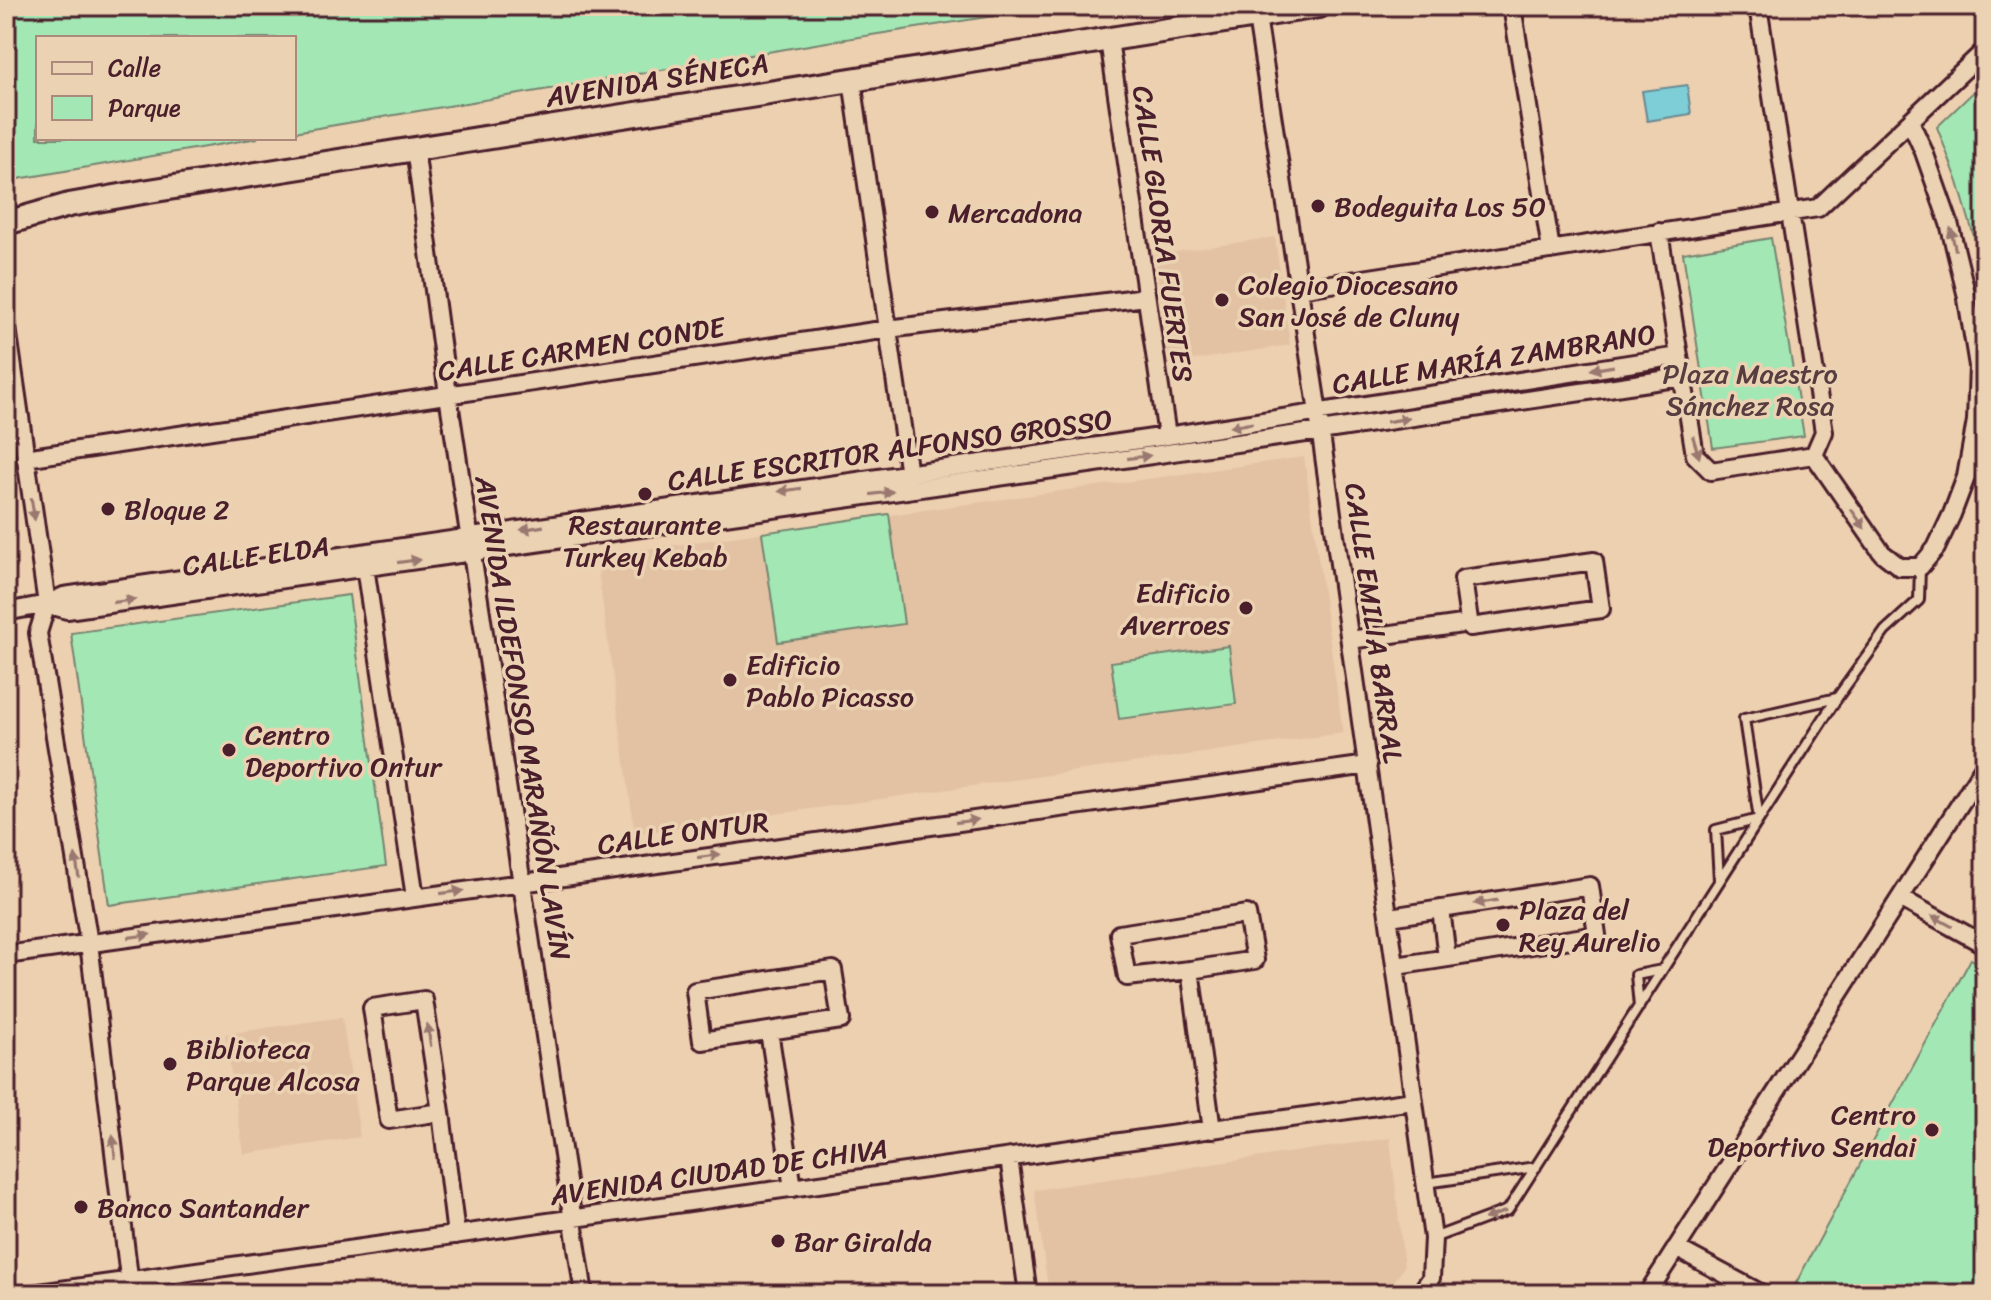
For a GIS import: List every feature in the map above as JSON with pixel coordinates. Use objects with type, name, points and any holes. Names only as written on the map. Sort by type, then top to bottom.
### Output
[{"type":"street","name":"AVENIDA SÉNECA","points":[[6,223],[69,205],[128,194],[1319,6]]},
{"type":"street","points":[[1512,6],[1551,250]]},
{"type":"street","points":[[1758,6],[1824,432],[1814,455]]},
{"type":"street","name":"CALLE EMILIA BARRAL","points":[[1257,17],[1318,413],[1433,1238],[1431,1278],[1420,1294]]},
{"type":"street","name":"CALLE GLORIA FUERTES","points":[[1109,40],[1167,436]]},
{"type":"street","points":[[1299,289],[1818,208],[1985,50]]},
{"type":"street","points":[[852,80],[910,480]]},
{"type":"street","points":[[1814,455],[1882,553],[1900,567],[1920,567],[1936,548],[1966,477],[1976,421],[1978,366],[1966,293],[1949,223],[1910,121]]},
{"type":"street","name":"AVENIDA ILDEFONSO MARAÑÓN LAVÍN","points":[[415,148],[448,395],[584,1294]]},
{"type":"street","points":[[1659,232],[1695,455],[1711,471],[1814,455]]},
{"type":"street","name":"CALLE CARMEN CONDE","points":[[25,458],[888,329],[1146,297]]},
{"type":"street","points":[[6,320],[47,604],[38,633],[89,943],[130,1287]]},
{"type":"street","name":"CALLE MARÍA ZAMBRANO","points":[[1318,413],[1679,356]]},
{"type":"street","name":"CALLE MARÍA ZAMBRANO","points":[[1320,431],[1682,377]]},
{"type":"street","name":"CALLE ESCRITOR ALFONSO GROSSO","points":[[471,545],[910,480],[1318,413]]},
{"type":"street","name":"CALLE ESCRITOR ALFONSO GROSSO","points":[[910,480],[1320,431]]},
{"type":"street","name":"CALLE ELDA","points":[[47,604],[67,610],[365,567],[471,545]]},
{"type":"street","name":"CALLE ELDA","points":[[6,612],[47,604],[64,596],[471,545]]},
{"type":"street","points":[[1594,561],[1601,609],[1470,627],[1469,623],[1463,579],[1594,561]]},
{"type":"street","points":[[365,567],[415,897]]},
{"type":"street","points":[[1350,640],[1469,623]]},
{"type":"street","name":"CALLE ONTUR","points":[[6,955],[1368,765]]},
{"type":"street","points":[[1647,1294],[1984,767]]},
{"type":"street","points":[[1390,917],[1590,886],[1597,935],[1396,966]]},
{"type":"street","points":[[1900,898],[1985,945]]},
{"type":"street","points":[[1441,909],[1447,958]]},
{"type":"street","points":[[1247,914],[1255,960],[1190,970],[1127,977],[1119,934],[1247,914]]},
{"type":"street","points":[[833,970],[841,1020],[769,1031],[702,1041],[695,991],[833,970]]},
{"type":"street","points":[[1190,970],[1212,1130]]},
{"type":"street","points":[[441,1112],[389,1120],[372,1008],[424,1000],[441,1112],[456,1235]]},
{"type":"street","points":[[769,1031],[793,1188]]},
{"type":"street","name":"AVENIDA CIUDAD DE CHIVA","points":[[32,1294],[130,1287],[456,1235],[1413,1101]]},
{"type":"street","points":[[1009,1158],[1028,1294]]},
{"type":"street","points":[[1676,1248],[1762,1294]]},
{"type":"lane","points":[[1433,1238],[1508,1210],[1837,698],[1885,631],[1919,600],[1920,567]]},
{"type":"lane","points":[[1759,819],[1744,719],[1837,698]]},
{"type":"lane","points":[[1719,881],[1716,830],[1759,819]]},
{"type":"lane","points":[[1639,1007],[1636,975],[1662,970]]},
{"type":"lane","points":[[1425,1183],[1536,1167]]},
{"type":"shaded area","name":"Colegio Diocesano San José de Cluny","points":[[1275,237],[1290,345],[1169,364],[1155,255]]},
{"type":"shaded area","points":[[1304,457],[1343,733],[635,834],[596,556]]},
{"type":"shaded area","points":[[342,1017],[360,1137],[244,1154],[225,1034]]},
{"type":"shaded area","points":[[1390,1138],[1404,1267],[1385,1294],[1049,1294],[1034,1190]]},
{"type":"green space","points":[[6,6],[1058,6],[296,132],[296,36],[36,36],[36,140],[246,140],[6,181]]},
{"type":"green space","points":[[1985,81],[1985,274],[1958,182],[1937,127]]},
{"type":"green space","name":"Plaza Maestro Sánchez Rosa","points":[[1771,238],[1804,436],[1713,448],[1683,253]]},
{"type":"green space","points":[[889,514],[904,624],[778,642],[762,533]]},
{"type":"green space","name":"Centro Deportivo Ontur","points":[[349,595],[386,866],[109,905],[71,633]]},
{"type":"green space","points":[[1229,646],[1236,704],[1119,719],[1111,662]]},
{"type":"green space","name":"Centro Deportivo Sendai","points":[[1971,959],[1985,967],[1985,1294],[1790,1294]]},
{"type":"water","points":[[1687,85],[1691,114],[1647,121],[1642,91]]},
{"type":"place","name":"Bodeguita Los 50","points":[[1318,206]]},
{"type":"place","name":"Mercadona","points":[[932,212]]},
{"type":"place","name":"Colegio Diocesano San José de Cluny","points":[[1222,300]]},
{"type":"place","name":"Restaurante Turkey Kebab","points":[[645,494]]},
{"type":"place","name":"Bloque 2","points":[[108,509]]},
{"type":"place","name":"Edificio Averroes","points":[[1246,608]]},
{"type":"place","name":"Edificio Pablo Picasso","points":[[730,680]]},
{"type":"place","name":"Centro Deportivo Ontur","points":[[229,750]]},
{"type":"place","name":"Plaza del Rey Aurelio","points":[[1503,925]]},
{"type":"place","name":"Biblioteca Parque Alcosa","points":[[170,1064]]},
{"type":"place","name":"Centro Deportivo Sendai","points":[[1932,1130]]},
{"type":"place","name":"Banco Santander","points":[[81,1207]]},
{"type":"place","name":"Bar Giralda","points":[[778,1241]]}]
